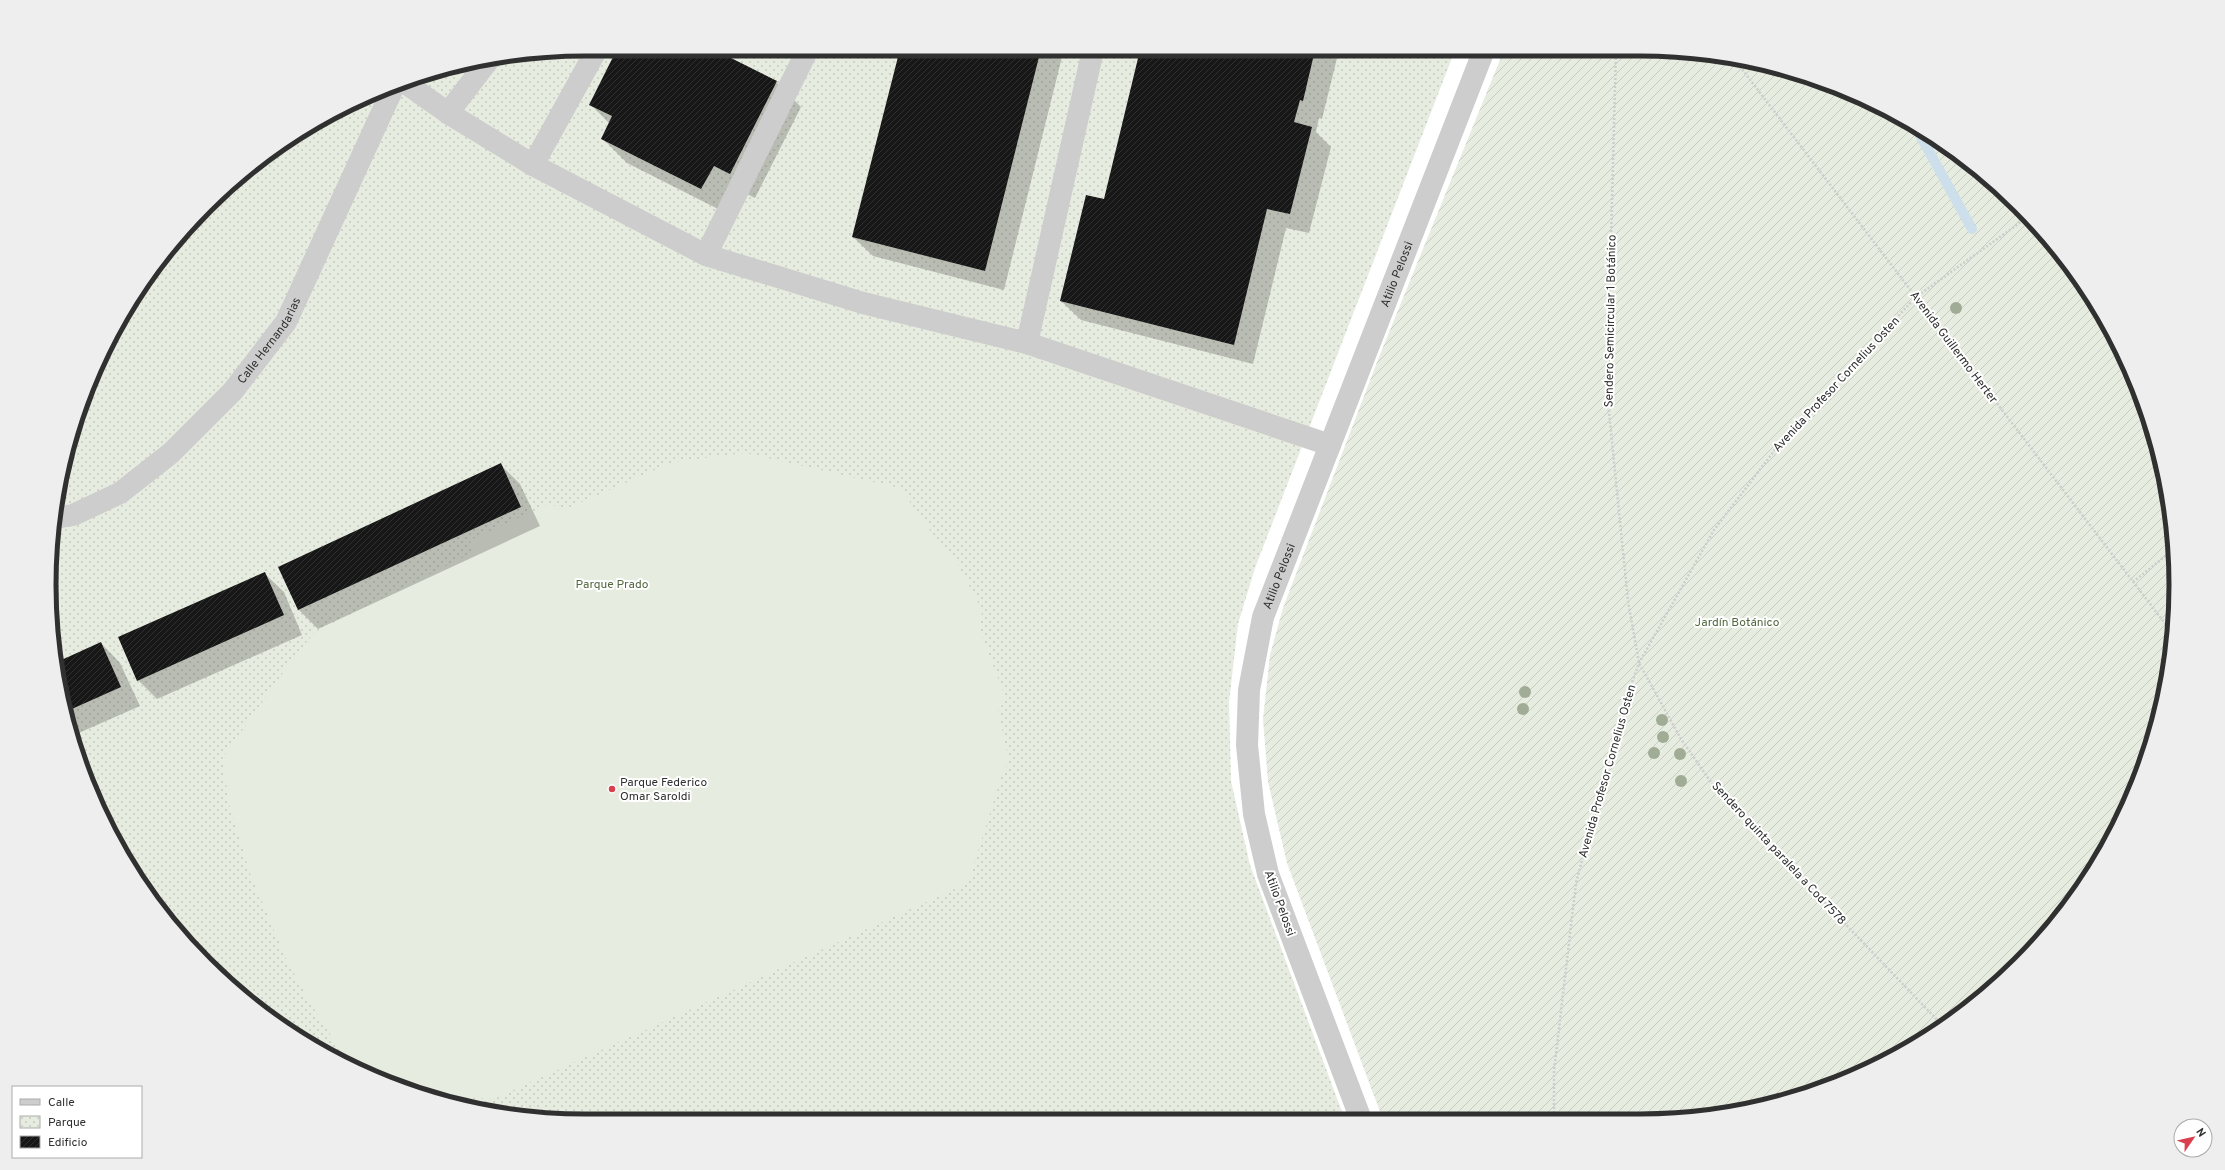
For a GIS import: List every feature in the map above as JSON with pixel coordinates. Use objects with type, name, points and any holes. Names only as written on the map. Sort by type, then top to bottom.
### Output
[{"type":"street","points":[[533,165],[593,56]]},
{"type":"street","points":[[706,255],[805,56]]},
{"type":"street","points":[[1028,343],[1092,56]]},
{"type":"street","name":"Atilio Pelossi","points":[[1359,1114],[1268,874],[1254,814],[1247,745],[1249,690],[1263,617],[1447,150],[1482,56]]},
{"type":"street","points":[[448,113],[484,66]]},
{"type":"street","points":[[410,86],[448,113],[533,165],[706,255],[864,303],[1028,343],[1330,445]]},
{"type":"street","name":"Calle Hernandarias","points":[[61,517],[73,515],[120,493],[171,453],[233,391],[286,322],[391,93]]},
{"type":"path","name":"Sendero Semicircular 1 Botánico","points":[[1616,56],[1607,392],[1628,601],[1639,663]]},
{"type":"path","name":"Avenida Guillermo Herter","points":[[1739,65],[2167,627]]},
{"type":"path","name":"Avenida Profesor Cornelius Osten","points":[[1554,1114],[1554,1071],[1576,883],[1622,710],[1639,663],[1714,530],[1784,438],[1916,297],[2023,220]]},
{"type":"path","points":[[2132,582],[2168,554]]},
{"type":"path","name":"Sendero quinta paralela a Cod 7578","points":[[1639,663],[1681,739],[1715,788],[1939,1022]]},
{"type":"green space","name":"Parque Prado","points":[[585,56],[1453,56],[1255,568],[1238,624],[1229,702],[1231,781],[1250,865],[1343,1114],[550,1113],[482,1104],[415,1086],[383,1074],[320,1043],[291,1025],[236,983],[211,959],[187,934],[145,879],[127,850],[96,787],[74,722],[66,688],[57,620],[56,585],[57,550],[66,482],[84,415],[96,383],[127,320],[165,263],[187,236],[236,187],[291,145],[320,127],[383,96],[448,74],[482,66],[516,61],[550,57]]},
{"type":"green space","name":"Jardín Botánico","points":[[1502,56],[1675,57],[1743,66],[1777,74],[1842,96],[1905,127],[1962,165],[1989,187],[2038,236],[2060,263],[2080,291],[2114,351],[2129,383],[2151,448],[2159,482],[2168,550],[2168,620],[2164,654],[2159,688],[2141,755],[2129,787],[2098,850],[2060,907],[2038,934],[1989,983],[1934,1025],[1874,1059],[1842,1074],[1777,1096],[1743,1104],[1675,1113],[1381,1114],[1287,863],[1268,782],[1263,719],[1270,655],[1283,608],[1379,357]]},
{"type":"green space","name":"Parque Federico Omar Saroldi","points":[[745,453],[900,488],[932,533],[955,559],[982,610],[980,631],[1006,699],[998,711],[1009,762],[1003,772],[968,883],[494,1099],[448,1096],[383,1074],[343,1055],[309,1001],[286,959],[250,873],[230,807],[222,759],[295,656],[315,632],[472,553],[470,540],[551,503],[561,511],[673,462]]},
{"type":"building","points":[[614,56],[727,56],[777,81],[730,174],[714,166],[701,189],[601,139],[612,116],[589,105]]},
{"type":"building","points":[[898,56],[1039,56],[985,271],[852,237]]},
{"type":"building","points":[[1139,56],[1314,56],[1303,101],[1300,100],[1294,122],[1312,127],[1290,214],[1267,209],[1234,345],[1060,301],[1086,195],[1104,199]]},
{"type":"building","points":[[501,463],[521,507],[298,610],[278,567]]},
{"type":"building","points":[[265,572],[284,615],[137,681],[118,637]]},
{"type":"building","points":[[101,642],[121,687],[71,709],[62,660]]},
{"type":"waterway","points":[[1921,137],[1972,229]]},
{"type":"place","name":"Parque Federico Omar Saroldi","points":[[612,789]]}]
